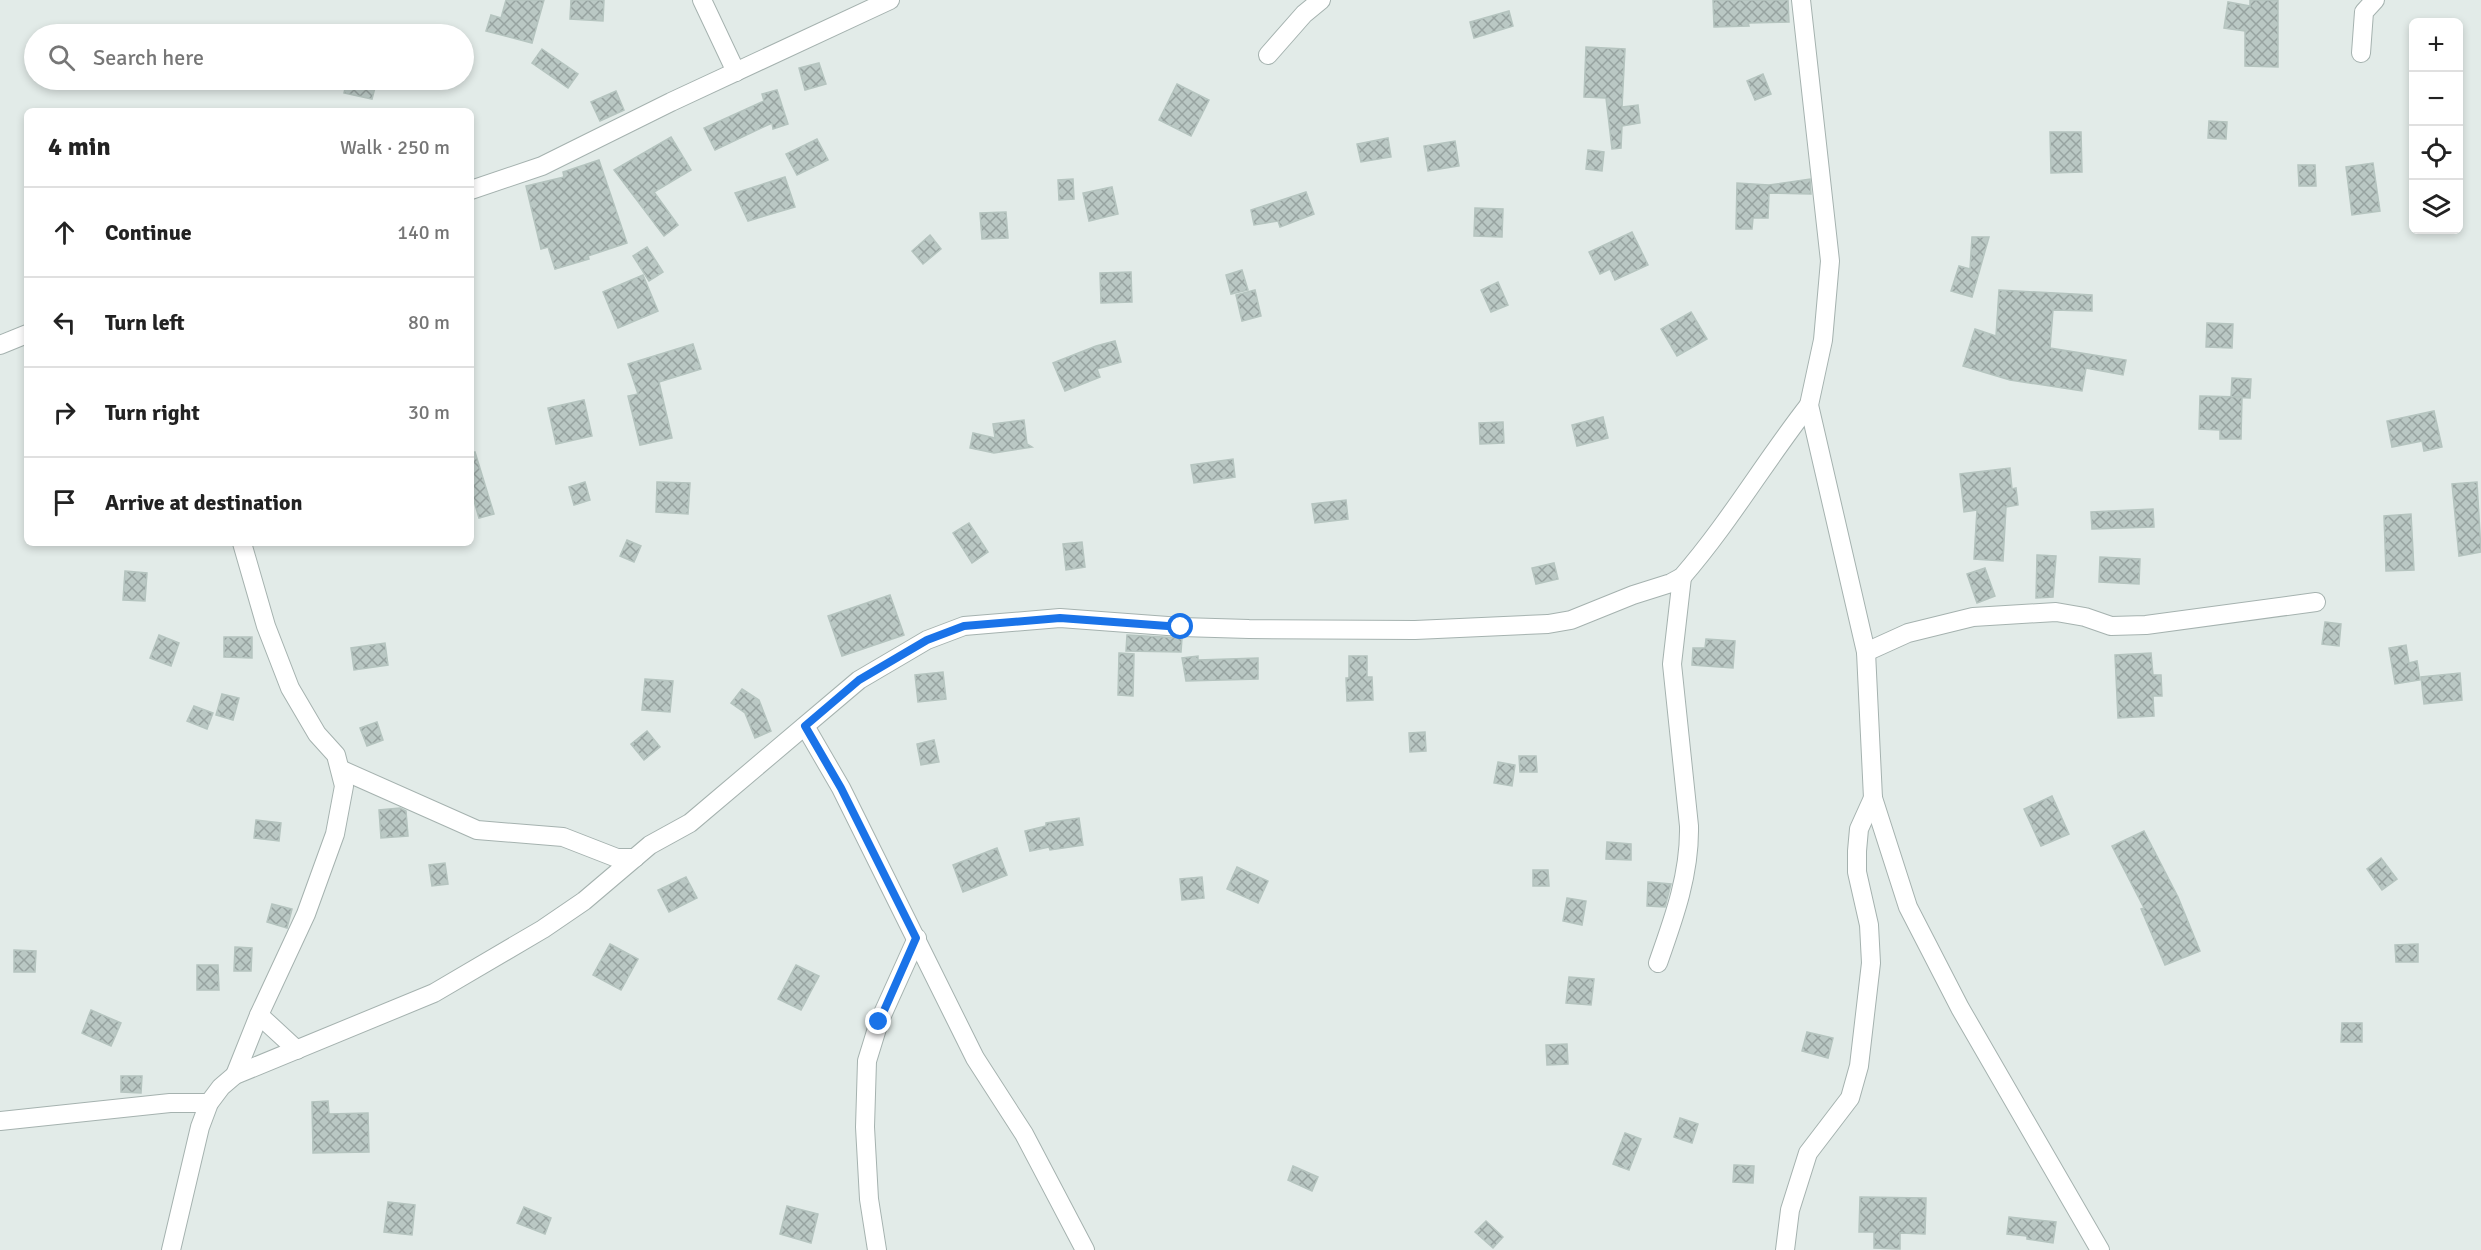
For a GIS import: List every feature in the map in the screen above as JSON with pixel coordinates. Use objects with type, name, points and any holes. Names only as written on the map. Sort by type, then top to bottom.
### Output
[{"type":"street","points":[[702,0],[736,72]]},
{"type":"street","points":[[474,189],[542,166],[890,0]]},
{"type":"street","points":[[1268,55],[1304,14],[1321,0]]},
{"type":"street","points":[[1801,0],[1830,261],[1823,340],[1809,405],[1866,652],[1873,798],[1908,907],[1960,1008],[2100,1250]]},
{"type":"street","points":[[2361,53],[2364,12],[2375,0]]},
{"type":"street","points":[[0,345],[24,335]]},
{"type":"street","points":[[171,1250],[200,1127],[209,1103],[221,1087],[235,1075],[434,993],[543,929],[584,901],[650,845],[690,823],[859,680],[927,640],[964,626],[1060,618],[1181,627],[1415,630],[1548,624],[1571,620],[1682,577],[1809,405]]},
{"type":"street","points":[[235,1075],[259,1015],[306,914],[335,834],[344,786],[342,770],[336,755],[317,734],[290,688],[266,626],[243,546]]},
{"type":"street","points":[[1658,963],[1685,875],[1689,849],[1689,826],[1672,664],[1682,577]]},
{"type":"street","points":[[1866,652],[1908,633],[1973,617],[2056,612],[2085,617],[2111,626],[2146,625],[2316,602]]},
{"type":"street","points":[[805,726],[841,788],[975,1058],[1024,1134],[1085,1250]]},
{"type":"street","points":[[342,770],[477,830],[563,837],[617,858],[635,858]]},
{"type":"street","points":[[1785,1250],[1790,1210],[1808,1153],[1850,1098],[1859,1066],[1871,963],[1869,925],[1857,872],[1857,851],[1859,829],[1873,798]]},
{"type":"street","points":[[877,1250],[869,1199],[865,1127],[867,1061],[879,1022],[916,938]]},
{"type":"street","points":[[259,1015],[297,1050]]},
{"type":"street","points":[[0,1121],[170,1103],[209,1103]]},
{"type":"building","points":[[506,0],[544,0],[532,43],[486,31],[491,15],[501,18]]},
{"type":"building","points":[[571,0],[604,0],[603,21],[570,19]]},
{"type":"building","points":[[1713,0],[1788,0],[1789,22],[1714,27]]},
{"type":"building","points":[[2250,0],[2278,0],[2278,67],[2245,66],[2245,31],[2224,28],[2228,2],[2250,6]]},
{"type":"building","points":[[1509,11],[1513,26],[1474,38],[1470,22]]},
{"type":"building","points":[[1586,47],[1625,49],[1622,107],[1638,105],[1640,123],[1622,126],[1621,148],[1612,149],[1606,98],[1584,97]]},
{"type":"building","points":[[542,49],[578,74],[568,88],[532,63]]},
{"type":"building","points":[[819,63],[826,84],[805,90],[799,68]]},
{"type":"building","points":[[1763,74],[1771,94],[1755,100],[1747,81]]},
{"type":"building","points":[[1177,84],[1209,100],[1191,136],[1159,120]]},
{"type":"building","points":[[345,90],[374,90],[372,99],[344,93]]},
{"type":"building","points":[[777,90],[788,124],[773,129],[772,123],[715,150],[704,128],[764,101],[762,94]]},
{"type":"building","points":[[616,91],[624,110],[600,121],[591,102]]},
{"type":"building","points":[[2209,121],[2227,122],[2226,139],[2208,138]]},
{"type":"building","points":[[2050,132],[2081,132],[2082,172],[2051,173]]},
{"type":"building","points":[[671,137],[691,170],[654,192],[678,225],[664,236],[614,170]]},
{"type":"building","points":[[1388,138],[1391,157],[1361,162],[1357,144]]},
{"type":"building","points":[[817,139],[828,160],[797,175],[786,154]]},
{"type":"building","points":[[1455,141],[1459,166],[1428,171],[1424,146]]},
{"type":"building","points":[[1588,150],[1604,152],[1602,171],[1586,169]]},
{"type":"building","points":[[599,160],[627,243],[588,256],[589,259],[555,269],[548,247],[541,249],[526,186],[564,177],[563,172]]},
{"type":"building","points":[[2373,163],[2380,211],[2352,215],[2346,167]]},
{"type":"building","points":[[2298,165],[2315,165],[2316,186],[2299,186]]},
{"type":"building","points":[[785,177],[795,207],[748,221],[735,193]]},
{"type":"building","points":[[1073,179],[1074,199],[1059,200],[1058,180]]},
{"type":"building","points":[[1810,179],[1811,194],[1769,193],[1768,218],[1753,218],[1752,229],[1736,229],[1737,183],[1769,185]]},
{"type":"building","points":[[1112,187],[1118,214],[1089,221],[1083,193]]},
{"type":"building","points":[[1306,192],[1314,214],[1280,227],[1278,221],[1254,225],[1251,210]]},
{"type":"building","points":[[1475,208],[1503,209],[1502,237],[1474,236]]},
{"type":"building","points":[[1006,212],[1008,238],[982,239],[980,213]]},
{"type":"building","points":[[1632,232],[1648,265],[1615,280],[1610,269],[1600,274],[1589,252]]},
{"type":"building","points":[[930,235],[941,249],[923,264],[912,251]]},
{"type":"building","points":[[1972,237],[1989,237],[1972,297],[1951,291],[1959,266],[1970,269]]},
{"type":"building","points":[[647,247],[663,272],[649,281],[633,256]]},
{"type":"building","points":[[1242,270],[1248,290],[1231,294],[1226,275]]},
{"type":"building","points":[[1131,272],[1132,302],[1101,303],[1100,273]]},
{"type":"building","points":[[643,275],[658,311],[618,328],[603,292]]},
{"type":"building","points":[[1498,282],[1508,305],[1491,312],[1481,290]]},
{"type":"building","points":[[1255,290],[1261,316],[1242,321],[1236,295]]},
{"type":"building","points":[[1999,290],[2092,295],[2092,311],[2053,310],[2050,348],[2126,360],[2123,375],[2086,368],[2082,391],[2010,380],[1963,366],[1975,329],[1996,336]]},
{"type":"building","points":[[1691,312],[1707,339],[1677,356],[1661,329]]},
{"type":"building","points":[[2207,323],[2233,324],[2232,348],[2206,347]]},
{"type":"building","points":[[1115,341],[1121,362],[1097,369],[1100,377],[1065,391],[1053,363]]},
{"type":"building","points":[[693,344],[701,369],[659,382],[672,438],[640,445],[628,396],[638,394],[628,364]]},
{"type":"building","points":[[2232,378],[2251,379],[2250,398],[2231,397]]},
{"type":"building","points":[[2200,396],[2242,397],[2241,439],[2220,439],[2220,430],[2199,429]]},
{"type":"building","points":[[584,400],[592,436],[556,444],[548,408]]},
{"type":"building","points":[[2434,411],[2442,447],[2424,451],[2422,441],[2392,447],[2387,421]]},
{"type":"building","points":[[1603,417],[1608,438],[1577,446],[1572,425]]},
{"type":"building","points":[[1024,420],[1027,444],[1032,447],[994,453],[970,448],[973,433],[995,438],[993,424]]},
{"type":"building","points":[[1503,422],[1504,443],[1480,444],[1479,423]]},
{"type":"building","points":[[474,452],[494,514],[479,518],[474,501]]},
{"type":"building","points":[[1233,459],[1235,477],[1194,483],[1191,465]]},
{"type":"building","points":[[2010,468],[2012,489],[2016,488],[2018,505],[2006,507],[2003,561],[1974,559],[1977,510],[1964,512],[1960,474]]},
{"type":"building","points":[[585,482],[590,500],[574,505],[569,487]]},
{"type":"building","points":[[657,482],[690,483],[688,514],[656,512]]},
{"type":"building","points":[[2477,482],[2481,552],[2459,556],[2452,484]]},
{"type":"building","points":[[1346,500],[1348,519],[1315,523],[1312,504]]},
{"type":"building","points":[[2153,509],[2154,527],[2092,529],[2091,512]]},
{"type":"building","points":[[2411,514],[2414,570],[2386,571],[2384,516]]},
{"type":"building","points":[[969,523],[988,552],[972,563],[953,533]]},
{"type":"building","points":[[627,540],[641,546],[634,562],[620,556]]},
{"type":"building","points":[[1082,542],[1085,567],[1066,570],[1063,544]]},
{"type":"building","points":[[2037,555],[2056,556],[2053,597],[2036,598]]},
{"type":"building","points":[[2100,557],[2140,559],[2139,584],[2099,582]]},
{"type":"building","points":[[1554,563],[1558,579],[1536,584],[1532,568]]},
{"type":"building","points":[[1985,568],[1995,596],[1977,603],[1967,574]]},
{"type":"building","points":[[125,571],[147,573],[145,601],[123,600]]},
{"type":"building","points":[[890,595],[904,635],[842,656],[828,616]]},
{"type":"building","points":[[2325,622],[2341,624],[2339,646],[2322,644]]},
{"type":"building","points":[[159,635],[179,643],[171,666],[150,658]]},
{"type":"building","points":[[1127,635],[1182,638],[1181,652],[1126,651]]},
{"type":"building","points":[[224,637],[252,637],[252,658],[224,657]]},
{"type":"building","points":[[1706,639],[1735,641],[1733,668],[1692,665],[1693,648],[1705,648]]},
{"type":"building","points":[[385,643],[388,665],[354,670],[351,648]]},
{"type":"building","points":[[2406,645],[2409,663],[2417,661],[2420,680],[2395,684],[2389,648]]},
{"type":"building","points":[[1119,653],[1134,654],[1133,696],[1118,695]]},
{"type":"building","points":[[2151,653],[2153,675],[2161,675],[2162,696],[2153,696],[2154,716],[2118,718],[2115,655]]},
{"type":"building","points":[[1198,656],[1198,660],[1258,658],[1258,679],[1186,681],[1182,658]]},
{"type":"building","points":[[1349,656],[1367,656],[1367,677],[1372,677],[1373,700],[1347,701],[1346,678],[1349,678]]},
{"type":"building","points":[[943,672],[946,699],[918,702],[915,675]]},
{"type":"building","points":[[2460,673],[2462,700],[2424,704],[2421,677]]},
{"type":"building","points":[[645,679],[673,681],[670,712],[642,710]]},
{"type":"building","points":[[742,689],[759,700],[771,731],[755,738],[745,713],[731,703]]},
{"type":"building","points":[[222,694],[239,698],[233,720],[216,715]]},
{"type":"building","points":[[194,706],[213,713],[207,729],[187,721]]},
{"type":"building","points":[[377,722],[383,740],[367,746],[360,728]]},
{"type":"building","points":[[647,731],[660,747],[644,760],[631,744]]},
{"type":"building","points":[[1425,732],[1426,751],[1410,752],[1409,733]]},
{"type":"building","points":[[934,740],[939,762],[921,765],[917,744]]},
{"type":"building","points":[[1519,756],[1536,756],[1537,772],[1520,772]]},
{"type":"building","points":[[1498,762],[1515,765],[1512,786],[1494,783]]},
{"type":"building","points":[[2052,796],[2069,834],[2041,846],[2024,809]]},
{"type":"building","points":[[400,808],[406,811],[408,836],[381,838],[379,810]]},
{"type":"building","points":[[1079,818],[1083,845],[1050,850],[1049,847],[1030,851],[1025,831],[1046,826],[1046,823]]},
{"type":"building","points":[[256,820],[281,823],[279,841],[254,838]]},
{"type":"building","points":[[2144,831],[2178,897],[2200,951],[2165,965],[2141,909],[2144,908],[2112,846]]},
{"type":"building","points":[[1607,842],[1631,844],[1631,860],[1606,859]]},
{"type":"building","points":[[997,848],[1007,875],[963,892],[953,865]]},
{"type":"building","points":[[2381,858],[2397,879],[2382,890],[2367,869]]},
{"type":"building","points":[[445,863],[448,884],[432,886],[429,865]]},
{"type":"building","points":[[1237,867],[1268,881],[1258,903],[1227,889]]},
{"type":"building","points":[[1533,870],[1548,870],[1549,886],[1533,886]]},
{"type":"building","points":[[686,877],[697,898],[669,912],[658,890]]},
{"type":"building","points":[[1202,877],[1204,898],[1182,900],[1180,879]]},
{"type":"building","points":[[1648,882],[1671,884],[1665,907],[1647,906]]},
{"type":"building","points":[[1567,898],[1586,901],[1582,925],[1563,921]]},
{"type":"building","points":[[272,904],[292,909],[287,928],[267,922]]},
{"type":"building","points":[[610,944],[638,959],[621,990],[593,975]]},
{"type":"building","points":[[2418,944],[2418,962],[2396,962],[2395,945]]},
{"type":"building","points":[[235,947],[252,948],[251,971],[234,971]]},
{"type":"building","points":[[14,950],[36,951],[35,972],[14,972]]},
{"type":"building","points":[[197,965],[218,965],[219,990],[197,990]]},
{"type":"building","points":[[796,965],[819,976],[801,1010],[778,999]]},
{"type":"building","points":[[1569,977],[1594,979],[1591,1005],[1566,1003]]},
{"type":"building","points":[[91,1010],[121,1023],[111,1046],[82,1033]]},
{"type":"building","points":[[2342,1023],[2362,1023],[2362,1042],[2341,1042]]},
{"type":"building","points":[[1807,1032],[1833,1038],[1828,1058],[1802,1051]]},
{"type":"building","points":[[1567,1044],[1568,1064],[1547,1065],[1546,1045]]},
{"type":"building","points":[[121,1076],[142,1076],[141,1093],[121,1092]]},
{"type":"building","points":[[328,1101],[329,1114],[368,1113],[369,1152],[313,1153],[312,1102]]},
{"type":"building","points":[[1680,1118],[1698,1124],[1692,1143],[1674,1137]]},
{"type":"building","points":[[1625,1133],[1641,1139],[1629,1170],[1613,1164]]},
{"type":"building","points":[[1734,1165],[1754,1166],[1753,1183],[1733,1182]]},
{"type":"building","points":[[1293,1166],[1318,1177],[1312,1191],[1288,1180]]},
{"type":"building","points":[[1860,1197],[1926,1198],[1925,1234],[1900,1233],[1900,1249],[1874,1248],[1874,1232],[1859,1232]]},
{"type":"building","points":[[388,1202],[415,1205],[412,1235],[384,1232]]},
{"type":"building","points":[[787,1206],[818,1214],[811,1243],[780,1234]]},
{"type":"building","points":[[524,1207],[551,1218],[545,1234],[517,1223]]},
{"type":"building","points":[[2009,1217],[2056,1222],[2053,1243],[2027,1239],[2027,1236],[2007,1234]]},
{"type":"building","points":[[1486,1221],[1503,1237],[1493,1248],[1475,1232]]},
{"type":"route","points":[[879,1022],[916,938],[841,788],[805,726],[859,680],[927,640],[964,626],[1060,618],[1181,627]]}]
